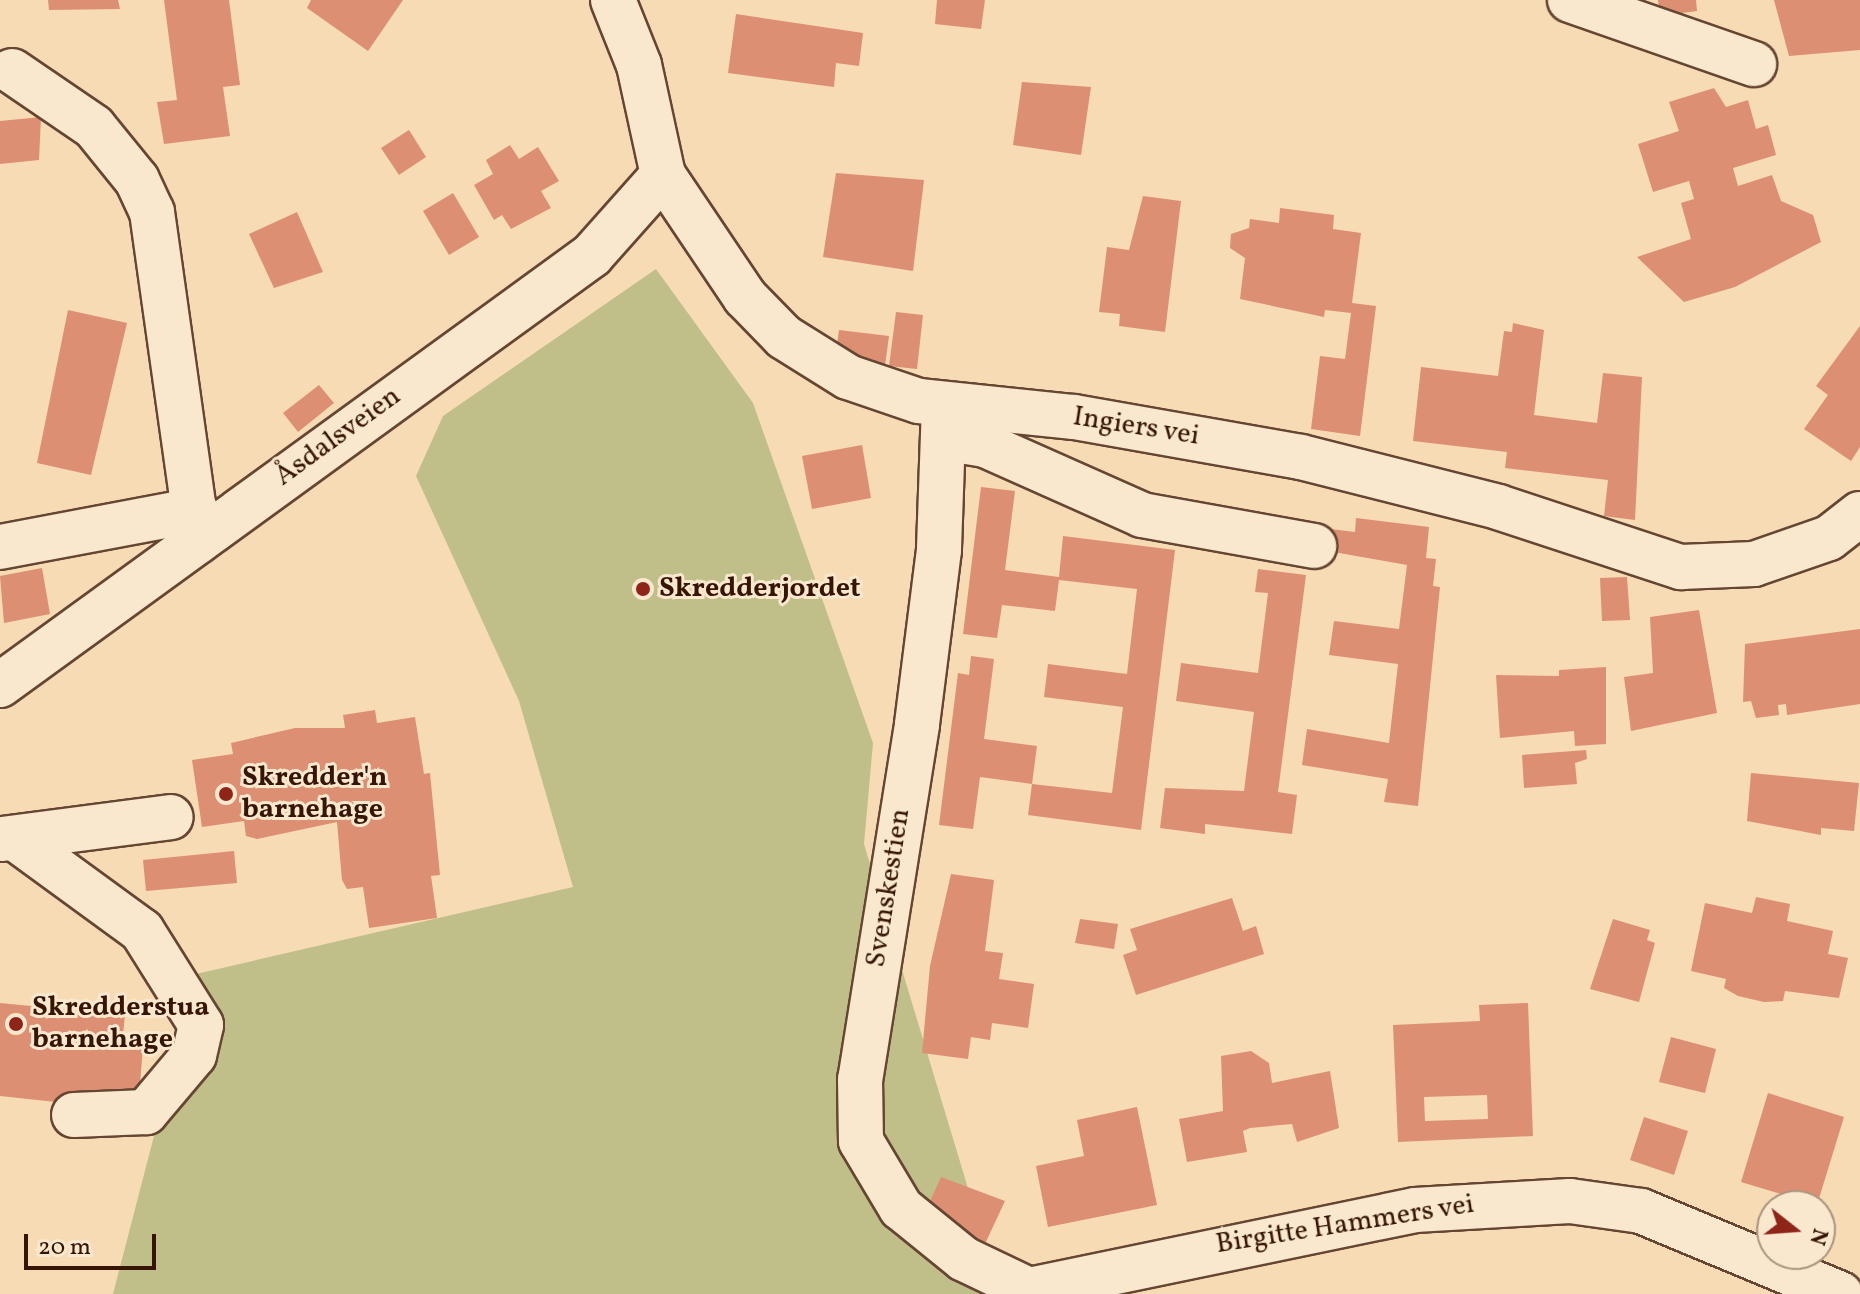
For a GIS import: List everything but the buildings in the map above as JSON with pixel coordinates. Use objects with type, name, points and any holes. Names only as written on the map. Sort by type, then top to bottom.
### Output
[{"type":"street","name":"Ingiers vei","points":[[613,0],[647,95],[663,175],[745,297],[784,337],[848,377],[943,422],[1074,417],[1301,457],[1498,507],[1681,567],[1754,564],[1829,538],[1860,514]]},
{"type":"street","points":[[1570,0],[1754,64]]},
{"type":"street","points":[[0,547],[197,526],[152,212],[137,180],[94,127],[12,71]]},
{"type":"street","name":"Åsdalsveien","points":[[0,685],[197,526],[592,255],[663,175]]},
{"type":"street","points":[[943,422],[985,445],[1142,515],[1314,546]]},
{"type":"street","name":"Svenskestien","points":[[943,422],[939,550],[860,1079],[861,1141],[875,1174],[929,1235],[1029,1290]]},
{"type":"street","points":[[8,839],[171,817]]},
{"type":"street","points":[[8,839],[142,931],[201,1025],[194,1055],[146,1112],[74,1115]]},
{"type":"street","name":"Birgitte Hammers vei","points":[[1029,1290],[1415,1210],[1570,1201],[1641,1211],[1840,1294]]},
{"type":"shaded area","points":[[656,269],[753,403],[873,743],[864,844],[1000,1294],[113,1294],[196,974],[573,887],[519,701],[416,476],[443,416]]},
{"type":"place","name":"Skredderjordet","points":[[643,589]]},
{"type":"place","name":"Skredder'n barnehage","points":[[226,794]]},
{"type":"place","name":"Skredderstua barnehage","points":[[16,1024]]}]
